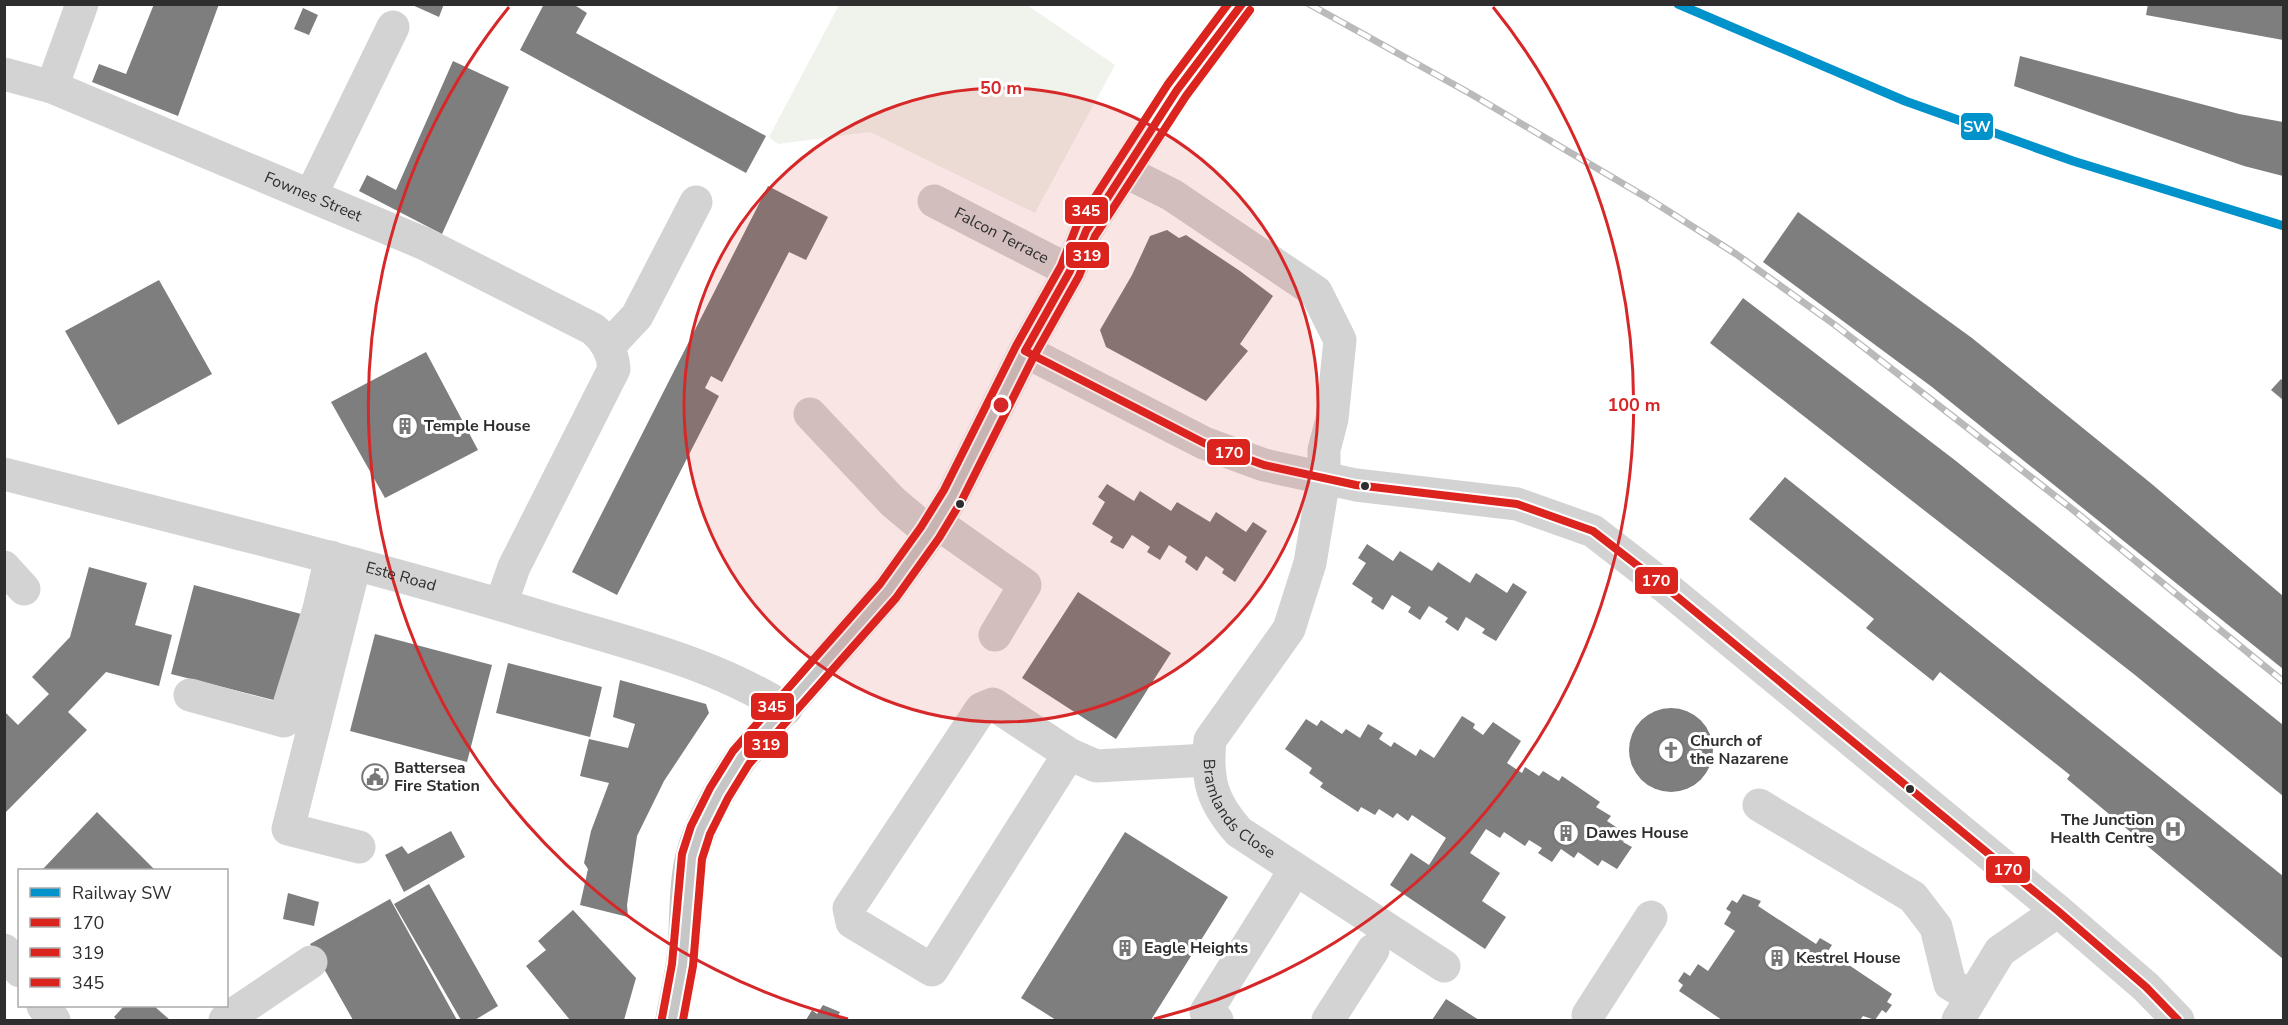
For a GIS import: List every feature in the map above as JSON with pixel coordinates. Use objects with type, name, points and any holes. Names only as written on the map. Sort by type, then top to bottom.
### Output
[{"type":"main road","points":[[672,1020],[683,958],[686,902],[692,857],[703,825],[726,781],[741,758],[888,591],[934,528],[953,495],[1025,351],[1070,271],[1086,231],[1177,90]]},
{"type":"street","points":[[52,87],[81,4]]},
{"type":"street","points":[[311,195],[393,27]]},
{"type":"street","name":"Fownes Street","points":[[4,74],[52,87],[425,244],[582,323],[602,337],[608,347]]},
{"type":"street","name":"Bramlands Close","points":[[1126,172],[1172,195],[1316,292],[1340,340],[1332,419],[1324,450],[1324,479],[1310,563],[1289,629],[1210,740],[1208,760],[1213,796],[1224,816],[1239,832],[1444,966]]},
{"type":"street","name":"Falcon Terrace","points":[[934,201],[1070,271]]},
{"type":"street","points":[[501,604],[510,575],[614,369],[608,347],[638,316],[696,202]]},
{"type":"street","points":[[1025,351],[1204,443],[1264,465],[1324,479],[1517,504],[1593,531],[1678,596],[2058,911],[2146,987],[2178,1020]]},
{"type":"street","points":[[810,414],[893,502],[1025,585],[995,635]]},
{"type":"street","name":"Este Road","points":[[4,474],[501,604],[676,658],[738,680],[786,709]]},
{"type":"street","points":[[190,695],[284,721],[319,609],[343,561]]},
{"type":"street","points":[[343,561],[288,829],[359,847]]},
{"type":"street","points":[[1069,754],[932,970],[852,922],[849,908],[981,709],[993,704],[1069,754],[1096,766],[1208,760]]},
{"type":"street","points":[[1759,805],[1913,897],[1936,927],[1950,984],[1965,1009],[2000,951],[2058,911]]},
{"type":"street","points":[[1217,1020],[1206,1012],[1295,870]]},
{"type":"street","points":[[1588,1020],[1588,1016],[1651,917]]},
{"type":"street","points":[[4,950],[18,968]]},
{"type":"street","points":[[1328,1020],[1373,950]]},
{"type":"street","points":[[225,1020],[311,962]]},
{"type":"street","points":[[44,1007],[54,1020]]},
{"type":"shaded area","points":[[839,5],[1027,5],[1115,65],[1035,213],[870,132],[778,144],[769,137]]},
{"type":"building","points":[[154,4],[219,4],[178,116],[92,82],[99,64],[126,74]]},
{"type":"building","points":[[410,4],[444,4],[439,17]]},
{"type":"building","points":[[544,4],[573,4],[587,13],[576,33],[766,136],[746,173],[520,50]]},
{"type":"building","points":[[2148,4],[2283,4],[2283,40],[2146,15]]},
{"type":"building","points":[[303,8],[318,15],[309,35],[294,29]]},
{"type":"building","points":[[2020,56],[2239,114],[2283,122],[2283,176],[2244,166],[2014,86]]},
{"type":"building","points":[[453,61],[509,87],[442,234],[359,191],[367,175],[396,190]]},
{"type":"building","points":[[768,186],[828,217],[806,260],[789,252],[722,382],[711,376],[705,388],[719,396],[617,595],[572,572]]},
{"type":"building","points":[[1798,212],[1972,338],[2153,485],[2283,596],[2283,669],[1932,387],[1763,262]]},
{"type":"building","points":[[1167,230],[1179,238],[1186,235],[1273,296],[1240,344],[1248,351],[1206,401],[1106,347],[1100,330],[1132,275],[1150,236]]},
{"type":"building","points":[[159,280],[212,374],[118,425],[65,331]]},
{"type":"building","points":[[1743,298],[1956,461],[2283,725],[2283,796],[2135,675],[1710,343]]},
{"type":"building","name":"Temple House","points":[[426,352],[478,450],[385,498],[331,402]]},
{"type":"building","points":[[2281,379],[2283,381],[2283,400],[2271,390]]},
{"type":"building","points":[[1785,477],[2283,876],[2283,959],[2067,779],[2070,775],[1940,672],[1933,681],[1866,628],[1874,619],[1749,519]]},
{"type":"building","points":[[1107,484],[1134,501],[1140,491],[1171,511],[1177,502],[1210,522],[1216,512],[1246,532],[1253,522],[1267,531],[1235,582],[1222,573],[1224,569],[1206,556],[1197,571],[1185,562],[1187,557],[1169,545],[1160,560],[1147,552],[1150,547],[1132,535],[1123,549],[1110,542],[1113,537],[1092,524],[1105,502],[1098,497]]},
{"type":"building","points":[[1367,544],[1393,561],[1400,551],[1432,571],[1438,562],[1470,583],[1476,573],[1507,593],[1513,583],[1527,592],[1496,641],[1482,633],[1485,629],[1466,617],[1458,631],[1445,622],[1448,618],[1429,606],[1420,620],[1408,612],[1411,607],[1392,595],[1383,610],[1371,602],[1373,598],[1352,584],[1366,563],[1358,558]]},
{"type":"building","points":[[89,567],[147,583],[135,625],[172,635],[159,686],[106,672],[68,712],[87,730],[4,814],[4,711],[18,725],[49,694],[32,677],[70,637]]},
{"type":"building","points":[[194,585],[312,617],[289,704],[171,674]]},
{"type":"building","points":[[1078,592],[1171,653],[1116,739],[1022,678]]},
{"type":"building","points":[[375,634],[492,665],[467,762],[350,731]]},
{"type":"building","points":[[508,663],[602,687],[590,737],[496,713]]},
{"type":"building","points":[[620,680],[706,704],[709,713],[664,781],[637,836],[627,905],[628,917],[580,905],[588,869],[584,863],[591,831],[609,783],[580,776],[589,739],[628,748],[635,724],[613,717]]},
{"type":"building","name":"Church of the Nazarene","points":[[1663,708],[1679,708],[1695,715],[1706,726],[1713,742],[1710,766],[1701,780],[1679,792],[1663,792],[1647,785],[1636,774],[1629,758],[1629,742],[1636,726],[1647,715]]},
{"type":"building","name":"Dawes House","points":[[1462,716],[1475,724],[1473,728],[1483,735],[1493,722],[1521,741],[1507,763],[1522,773],[1525,767],[1539,776],[1543,771],[1559,781],[1562,776],[1600,802],[1596,807],[1611,816],[1607,821],[1628,835],[1623,842],[1632,847],[1617,869],[1602,860],[1598,866],[1578,852],[1574,858],[1561,849],[1552,862],[1538,853],[1542,848],[1529,840],[1525,846],[1504,832],[1500,838],[1486,829],[1470,853],[1500,873],[1482,901],[1506,917],[1485,949],[1390,885],[1411,853],[1429,865],[1446,838],[1412,815],[1408,821],[1397,813],[1393,818],[1379,809],[1375,815],[1361,807],[1358,812],[1320,787],[1323,783],[1309,773],[1312,768],[1285,749],[1306,719],[1317,726],[1321,720],[1342,734],[1346,729],[1360,738],[1368,724],[1383,733],[1379,739],[1391,747],[1394,742],[1416,756],[1420,749],[1434,758]]},
{"type":"building","points":[[97,812],[154,869],[43,869]]},
{"type":"building","points":[[451,831],[465,857],[404,892],[385,855],[402,846],[408,854]]},
{"type":"building","name":"Eagle Heights","points":[[1125,832],[1228,897],[1151,1020],[1056,1020],[1021,998]]},
{"type":"building","points":[[429,884],[498,1006],[475,1020],[461,1020],[394,904]]},
{"type":"building","points":[[288,893],[319,902],[314,926],[283,919]]},
{"type":"building","name":"Kestrel House","points":[[1743,894],[1761,901],[1758,906],[1816,944],[1820,938],[1832,945],[1828,951],[1892,994],[1887,1002],[1892,1005],[1886,1013],[1882,1010],[1875,1020],[1863,1016],[1860,1020],[1722,1020],[1679,991],[1683,985],[1678,981],[1684,972],[1690,976],[1698,964],[1708,971],[1735,931],[1724,924],[1731,912],[1726,909],[1732,900],[1737,903]]},
{"type":"building","points":[[390,899],[457,1020],[353,1020],[310,944]]},
{"type":"building","points":[[573,910],[636,978],[624,1020],[570,1020],[526,966],[546,950],[538,941]]},
{"type":"building","points":[[1446,999],[1479,1020],[1432,1020]]},
{"type":"building","points":[[823,1005],[840,1012],[838,1016],[844,1020],[806,1020],[812,1010],[817,1014]]},
{"type":"building","points":[[123,1007],[155,1007],[170,1020],[117,1020],[114,1017]]},
{"type":"tunnel","points":[[1177,90],[1242,4]]},
{"type":"railway","points":[[1309,4],[1471,94],[1649,199],[1736,254],[1835,325],[2072,509],[2284,682]]},
{"type":"rail line","name":"SW","points":[[1678,4],[1905,101],[2073,161],[2284,226]]},
{"type":"transit line","name":"345","points":[[662,1018],[672,964],[682,854],[691,826],[710,788],[733,751],[880,584],[921,527],[944,490],[1016,346],[1061,266],[1077,225],[1168,84],[1228,4]]},
{"type":"transit line","name":"170","points":[[1025,351],[1070,271],[1086,231],[1177,90],[1242,4]]},
{"type":"transit line","name":"319","points":[[683,1020],[693,966],[702,859],[710,834],[728,798],[749,764],[896,598],[939,538],[962,500],[1034,356],[1079,276],[1095,236],[1186,96],[1250,10]]},
{"type":"transit line","name":"170","points":[[1025,351],[1204,443],[1264,465],[1356,485],[1517,504],[1593,531],[1669,590],[2058,911],[2146,987],[2178,1020]]},
{"type":"place","name":"Temple House","points":[[405,426]]},
{"type":"place","name":"Church of the Nazarene","points":[[1671,750]]},
{"type":"place","name":"Battersea Fire Station","points":[[375,777]]},
{"type":"place","name":"The Junction Health Centre","points":[[2173,829]]},
{"type":"place","name":"Dawes House","points":[[1566,833]]},
{"type":"place","name":"Eagle Heights","points":[[1125,948]]},
{"type":"place","name":"Kestrel House","points":[[1777,958]]}]
